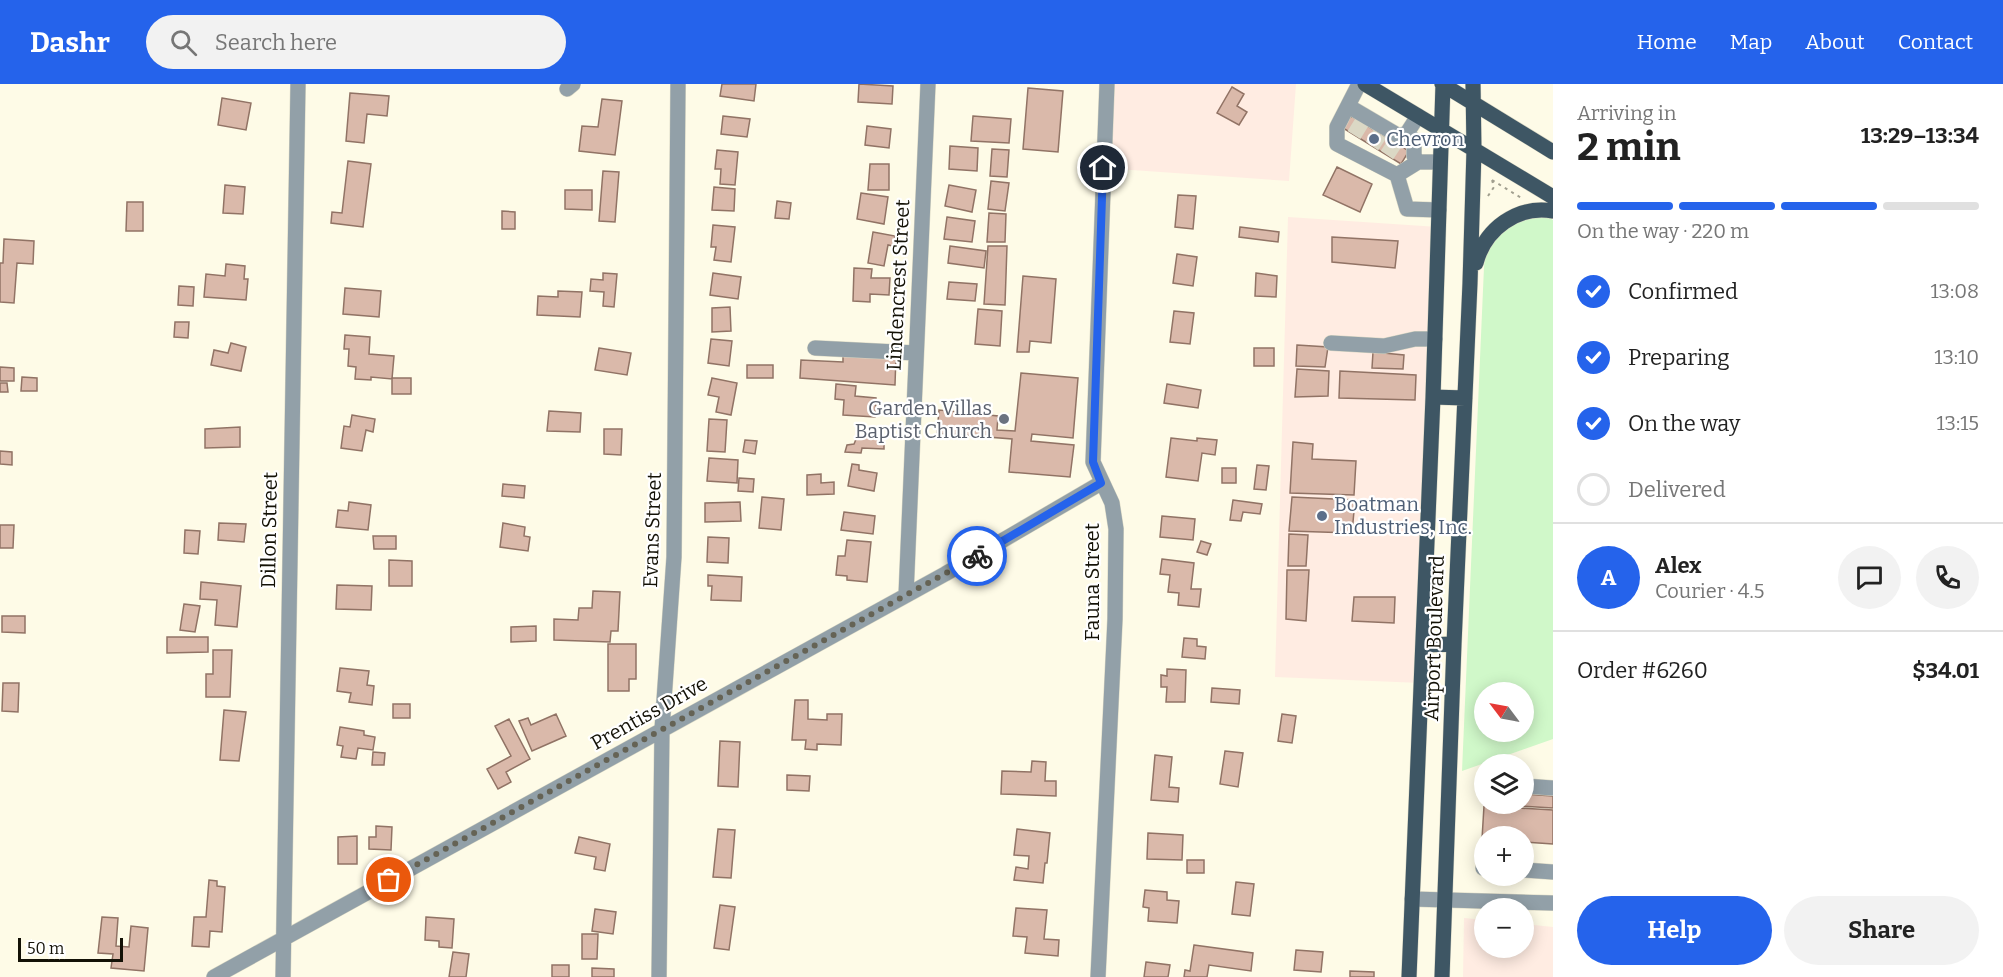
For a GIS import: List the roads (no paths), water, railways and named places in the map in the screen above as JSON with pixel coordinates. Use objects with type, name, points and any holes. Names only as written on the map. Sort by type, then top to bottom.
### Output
[{"type":"main road","points":[[1365,84],[1553,197]]},
{"type":"main road","points":[[1443,84],[1553,152]]},
{"type":"main road","name":"Airport Boulevard","points":[[1409,977],[1433,398],[1443,84]]},
{"type":"main road","name":"Airport Boulevard","points":[[1442,977],[1470,284],[1474,150],[1473,84]]},
{"type":"main road","points":[[1470,284],[1480,247],[1494,230],[1515,215],[1540,208],[1553,211]]},
{"type":"main road","points":[[1433,398],[1465,398]]},
{"type":"main road","points":[[1423,645],[1454,644]]},
{"type":"street","name":"Dillon Street","points":[[283,977],[298,84]]},
{"type":"street","name":"Evans Street","points":[[659,977],[662,729],[674,557],[675,84]]},
{"type":"street","name":"Lindencrest Street","points":[[906,595],[928,84]]},
{"type":"street","name":"Fauna Street","points":[[1098,977],[1115,619],[1116,529],[1112,503],[1093,462],[1107,84]]},
{"type":"street","points":[[1359,84],[1337,127],[1337,144],[1346,149],[1375,141],[1394,147]]},
{"type":"street","points":[[1348,106],[1375,141],[1394,147],[1414,140],[1414,156],[1418,162]]},
{"type":"street","points":[[1418,116],[1394,147],[1397,175],[1407,209],[1439,210]]},
{"type":"street","points":[[1346,149],[1360,124]]},
{"type":"street","points":[[1397,175],[1418,162],[1440,162]]},
{"type":"street","points":[[1330,343],[1384,346],[1416,339],[1435,339]]},
{"type":"street","points":[[815,348],[916,353]]},
{"type":"street","name":"Prentiss Drive","points":[[214,977],[906,595],[1101,483]]},
{"type":"street","points":[[1534,787],[1553,788]]},
{"type":"street","points":[[1534,871],[1553,872]]},
{"type":"street","points":[[1412,899],[1553,903]]},
{"type":"tunnel","points":[[1354,135],[1362,122]]},
{"type":"tunnel","points":[[1372,146],[1380,134]]},
{"type":"tunnel","points":[[1387,155],[1395,143]]},
{"type":"place","name":"Chevron","points":[[1374,139]]},
{"type":"place","name":"Garden Villas Baptist Church","points":[[1004,419]]},
{"type":"place","name":"Boatman Industries, Inc.","points":[[1322,516]]}]
